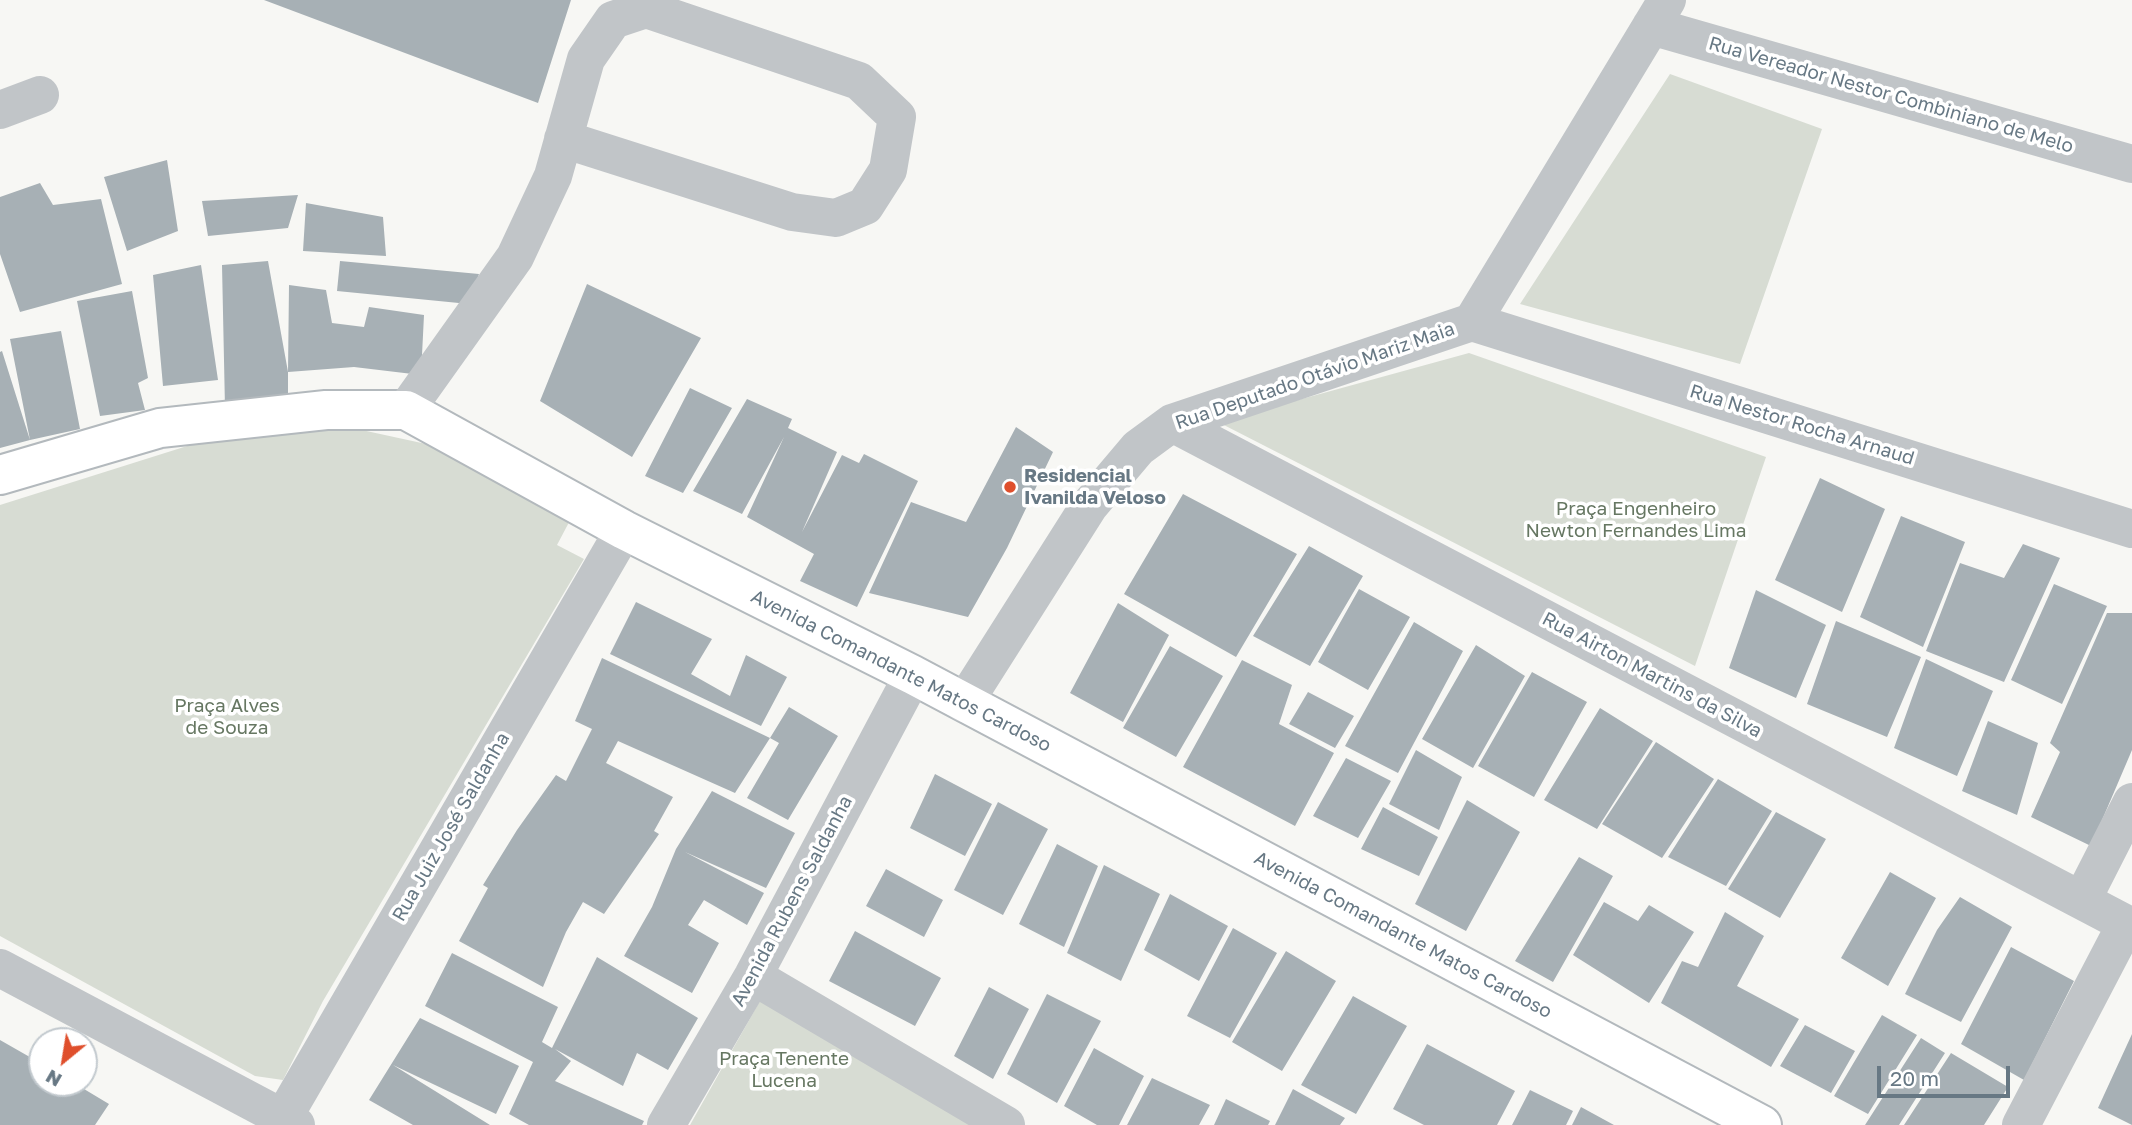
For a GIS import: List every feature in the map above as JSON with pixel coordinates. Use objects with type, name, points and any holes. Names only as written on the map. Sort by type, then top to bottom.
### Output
[{"type":"main road","name":"Avenida Comandante Matos Cardoso","points":[[0,475],[160,428],[326,410],[406,410],[624,530],[914,675],[1762,1125]]},
{"type":"street","points":[[406,410],[515,257],[553,176],[586,59],[605,10],[646,9],[859,81],[898,117],[888,170],[865,206],[836,218],[792,212],[564,139]]},
{"type":"street","name":"Rua Vereador Nestor Combiniano de Melo","points":[[1659,13],[2132,164]]},
{"type":"street","name":"Rua Deputado Otávio Mariz Maia","points":[[964,703],[1088,506],[1138,448],[1172,423],[1472,323],[1659,13]]},
{"type":"street","points":[[0,110],[40,95]]},
{"type":"street","name":"Rua Nestor Rocha Arnaud","points":[[1472,323],[2132,529]]},
{"type":"street","name":"Rua Airton Martins da Silva","points":[[1172,423],[2129,925]]},
{"type":"street","name":"Rua Juiz José Saldanha","points":[[286,1123],[624,530]]},
{"type":"street","name":"Avenida Rubens Saldanha","points":[[666,1125],[752,976],[914,675]]},
{"type":"street","points":[[2082,901],[2132,802]]},
{"type":"street","points":[[2021,1125],[2129,925]]},
{"type":"street","points":[[0,968],[286,1123]]},
{"type":"street","points":[[752,976],[1006,1125]]},
{"type":"green space","points":[[1670,74],[1822,129],[1740,364],[1520,304]]},
{"type":"green space","name":"Praça Engenheiro Newton Fernandes Lima","points":[[1469,353],[1766,457],[1695,666],[1218,422]]},
{"type":"green space","name":"Praça Alves de Souza","points":[[348,427],[463,452],[576,509],[557,545],[584,559],[323,1001],[283,1080],[255,1076],[0,936],[0,505],[203,441]]},
{"type":"green space","name":"Praça Tenente Lucena","points":[[761,999],[1001,1125],[690,1125]]},
{"type":"building","points":[[264,0],[571,0],[538,103]]},
{"type":"building","points":[[167,160],[178,231],[127,251],[104,177]]},
{"type":"building","points":[[40,183],[53,205],[101,199],[122,284],[20,312],[0,254],[0,197]]},
{"type":"building","points":[[298,195],[288,228],[208,236],[202,201]]},
{"type":"building","points":[[306,203],[383,217],[386,256],[303,251]]},
{"type":"building","points":[[268,261],[288,372],[288,407],[225,408],[222,265]]},
{"type":"building","points":[[340,261],[479,274],[469,304],[337,291]]},
{"type":"building","points":[[201,265],[218,380],[163,386],[153,275]]},
{"type":"building","points":[[587,284],[701,338],[632,457],[540,401]]},
{"type":"building","points":[[289,285],[326,290],[332,323],[364,327],[369,307],[424,315],[421,375],[354,367],[288,372]]},
{"type":"building","points":[[132,291],[148,378],[138,383],[145,410],[100,416],[77,301]]},
{"type":"building","points":[[61,331],[80,429],[30,440],[10,339]]},
{"type":"building","points":[[2,351],[30,440],[0,448],[0,352]]},
{"type":"building","points":[[690,388],[732,408],[683,493],[645,476]]},
{"type":"building","points":[[747,399],[792,419],[788,428],[837,452],[802,532],[842,455],[859,463],[864,454],[918,481],[857,607],[800,581],[814,554],[747,517],[784,437],[742,514],[693,491]]},
{"type":"building","name":"Residencial Ivanilda Veloso","points":[[1016,427],[1053,452],[1007,548],[968,617],[869,593],[911,502],[966,522]]},
{"type":"building","points":[[1820,478],[1885,509],[1842,612],[1775,580]]},
{"type":"building","points":[[1183,494],[1297,554],[1236,657],[1124,594]]},
{"type":"building","points":[[1901,516],[1965,542],[1923,647],[1860,617]]},
{"type":"building","points":[[2023,544],[2060,558],[2004,682],[1926,651],[1960,563],[2004,578]]},
{"type":"building","points":[[1309,546],[1363,576],[1310,666],[1253,636]]},
{"type":"building","points":[[2054,584],[2107,606],[2062,704],[2011,680]]},
{"type":"building","points":[[1359,589],[1410,617],[1368,690],[1318,662]]},
{"type":"building","points":[[1756,590],[1826,625],[1796,698],[1729,668]]},
{"type":"building","points":[[636,602],[712,639],[691,674],[730,696],[746,655],[787,677],[761,726],[610,654]]},
{"type":"building","points":[[1118,603],[1169,635],[1123,722],[1070,693]]},
{"type":"building","points":[[2107,613],[2132,613],[2132,750],[2091,846],[2031,817],[2060,752],[2050,743]]},
{"type":"building","points":[[1836,621],[1921,657],[1887,737],[1807,704]]},
{"type":"building","points":[[1414,622],[1463,651],[1398,773],[1345,746]]},
{"type":"building","points":[[1476,645],[1525,676],[1473,768],[1422,739]]},
{"type":"building","points":[[1170,646],[1223,676],[1176,757],[1123,728]]},
{"type":"building","points":[[602,658],[770,738],[735,793],[618,741],[606,763],[673,797],[654,831],[659,834],[604,914],[583,902],[566,932],[543,987],[459,941],[488,888],[483,885],[517,830],[556,775],[566,781],[592,729],[575,721]]},
{"type":"building","points":[[1926,659],[1993,691],[1957,776],[1894,748]]},
{"type":"building","points":[[1242,660],[1292,685],[1279,724],[1334,753],[1295,826],[1183,767]]},
{"type":"building","points":[[1532,672],[1587,702],[1534,797],[1478,766]]},
{"type":"building","points":[[1308,692],[1354,716],[1335,748],[1289,724]]},
{"type":"building","points":[[789,707],[838,736],[788,820],[747,798],[779,743],[770,738]]},
{"type":"building","points":[[1600,708],[1653,741],[1597,829],[1544,800]]},
{"type":"building","points":[[1988,721],[2038,743],[2017,815],[1962,791]]},
{"type":"building","points":[[1656,742],[1714,779],[1662,858],[1602,824]]},
{"type":"building","points":[[1416,750],[1462,777],[1439,830],[1389,804]]},
{"type":"building","points":[[1346,758],[1391,781],[1358,838],[1313,816]]},
{"type":"building","points":[[935,774],[992,804],[965,856],[910,828]]},
{"type":"building","points":[[1718,779],[1772,811],[1726,886],[1668,857]]},
{"type":"building","points":[[712,791],[795,833],[766,888],[685,852],[764,893],[747,925],[704,900],[688,925],[719,943],[692,993],[624,956],[652,907],[676,849]]},
{"type":"building","points":[[1467,800],[1520,832],[1466,931],[1415,904]]},
{"type":"building","points":[[998,802],[1048,829],[1003,915],[954,890]]},
{"type":"building","points":[[1383,807],[1438,837],[1419,876],[1361,849]]},
{"type":"building","points":[[1776,812],[1826,839],[1780,918],[1728,889]]},
{"type":"building","points":[[1057,844],[1098,866],[1064,947],[1019,924]]},
{"type":"building","points":[[1579,857],[1613,876],[1553,982],[1515,961]]},
{"type":"building","points":[[1104,865],[1160,894],[1121,981],[1067,953]]},
{"type":"building","points":[[886,869],[943,900],[924,937],[866,906]]},
{"type":"building","points":[[1890,872],[1936,898],[1888,986],[1841,958]]},
{"type":"building","points":[[1170,894],[1228,926],[1199,981],[1144,950]]},
{"type":"building","points":[[1960,897],[2012,927],[1961,1022],[1905,994],[1937,930]]},
{"type":"building","points":[[1604,902],[1638,921],[1649,905],[1694,932],[1649,1003],[1573,955]]},
{"type":"building","points":[[1725,912],[1764,936],[1737,986],[1799,1019],[1771,1067],[1661,1003],[1682,961],[1698,967]]},
{"type":"building","points":[[1233,928],[1277,953],[1230,1038],[1187,1016]]},
{"type":"building","points":[[855,931],[941,978],[915,1026],[829,981]]},
{"type":"building","points":[[2011,947],[2074,981],[2024,1080],[1961,1044]]},
{"type":"building","points":[[1286,951],[1336,981],[1282,1071],[1232,1042]]},
{"type":"building","points":[[452,953],[558,1007],[542,1042],[552,1048],[597,957],[698,1018],[668,1070],[637,1053],[623,1086],[555,1049],[571,1061],[555,1081],[644,1121],[642,1125],[529,1125],[509,1114],[533,1062],[425,1006]]},
{"type":"building","points":[[989,987],[1029,1009],[993,1079],[954,1056]]},
{"type":"building","points":[[1047,994],[1101,1021],[1057,1103],[1007,1074]]},
{"type":"building","points":[[1353,996],[1407,1026],[1356,1114],[1301,1085]]},
{"type":"building","points":[[1882,1015],[1917,1035],[1868,1114],[1834,1096]]},
{"type":"building","points":[[420,1018],[519,1066],[496,1114],[393,1065],[490,1125],[413,1125],[369,1100]]},
{"type":"building","points":[[1805,1025],[1855,1051],[1831,1093],[1780,1066]]},
{"type":"building","points":[[2132,1034],[2132,1125],[2098,1108]]},
{"type":"building","points":[[1921,1038],[1945,1053],[1899,1125],[1865,1125]]},
{"type":"building","points":[[0,1040],[28,1056],[28,1097],[97,1097],[109,1104],[95,1125],[0,1125]]},
{"type":"building","points":[[1427,1044],[1515,1091],[1497,1125],[1424,1125],[1393,1109]]},
{"type":"building","points":[[1094,1048],[1144,1076],[1119,1125],[1097,1125],[1064,1106]]},
{"type":"building","points":[[1951,1053],[2008,1087],[1984,1125],[1904,1125]]},
{"type":"building","points":[[1152,1078],[1210,1105],[1199,1125],[1127,1125]]},
{"type":"building","points":[[1293,1089],[1345,1118],[1340,1125],[1275,1125]]},
{"type":"building","points":[[1530,1090],[1573,1111],[1566,1125],[1512,1125]]},
{"type":"building","points":[[1226,1099],[1270,1121],[1268,1125],[1214,1125]]},
{"type":"building","points":[[1581,1107],[1614,1125],[1572,1125]]},
{"type":"place","name":"Residencial Ivanilda Veloso","points":[[1010,487]]}]
